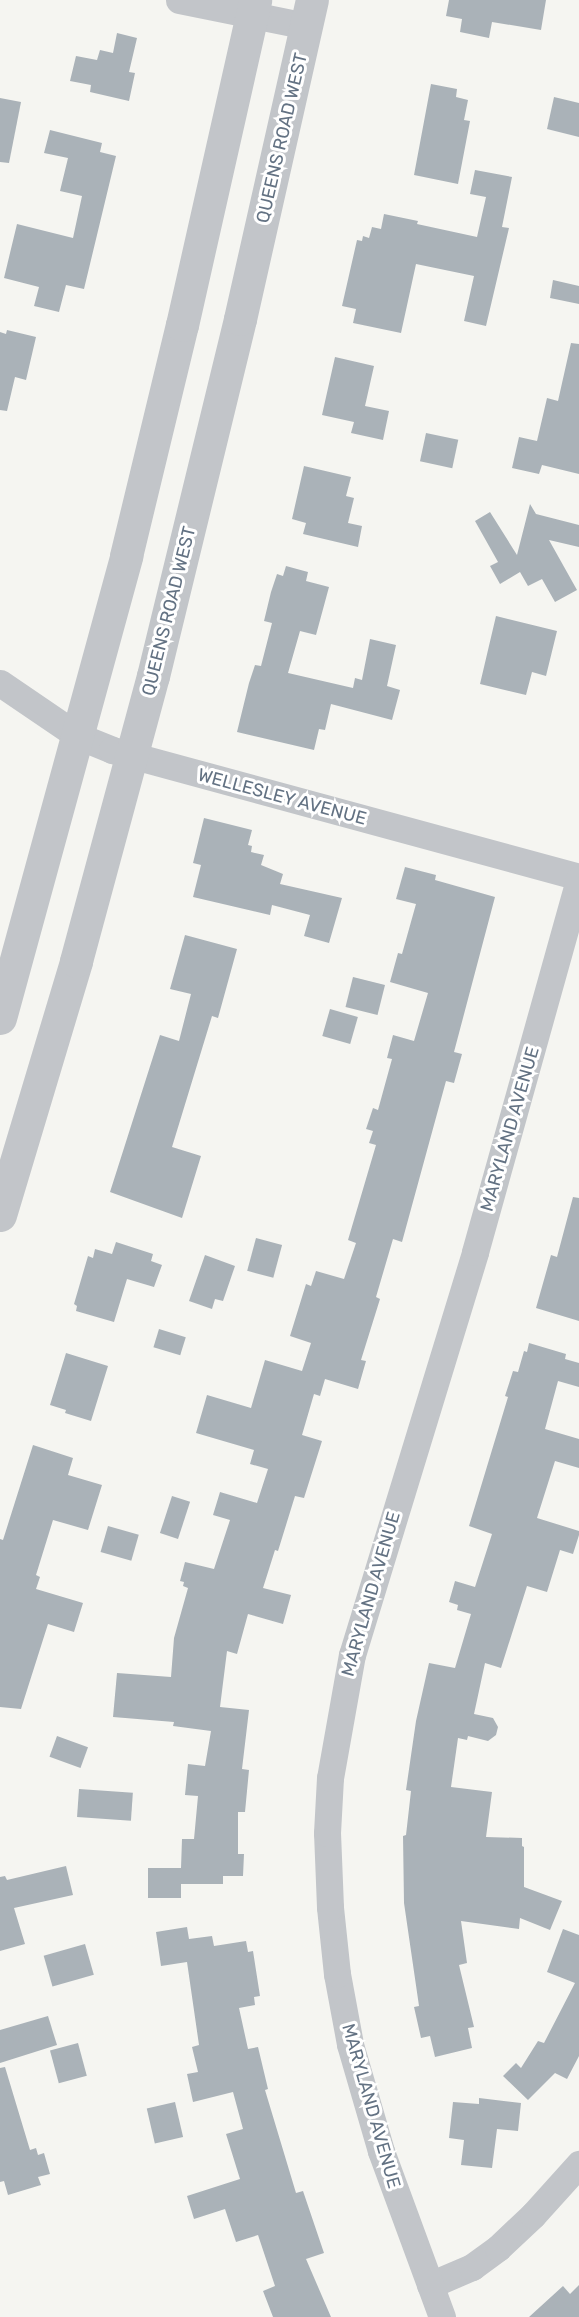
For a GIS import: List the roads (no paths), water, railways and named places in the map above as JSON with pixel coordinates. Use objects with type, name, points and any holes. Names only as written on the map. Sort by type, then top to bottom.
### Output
[{"type":"street","points":[[179,0],[309,13]]},
{"type":"street","points":[[0,1018],[78,736],[180,335],[253,7]]},
{"type":"street","name":"QUEENS ROAD WEST","points":[[0,1215],[76,961],[196,504],[309,13]]},
{"type":"street","name":"WELLESLEY AVENUE","points":[[0,683],[78,736],[131,756],[579,878]]},
{"type":"street","name":"MARYLAND AVENUE","points":[[442,2317],[381,2151],[350,2044],[337,1974],[330,1907],[327,1833],[330,1778],[352,1654],[478,1241],[579,878]]},
{"type":"street","points":[[430,2285],[472,2267],[498,2248],[541,2207],[579,2164]]}]
